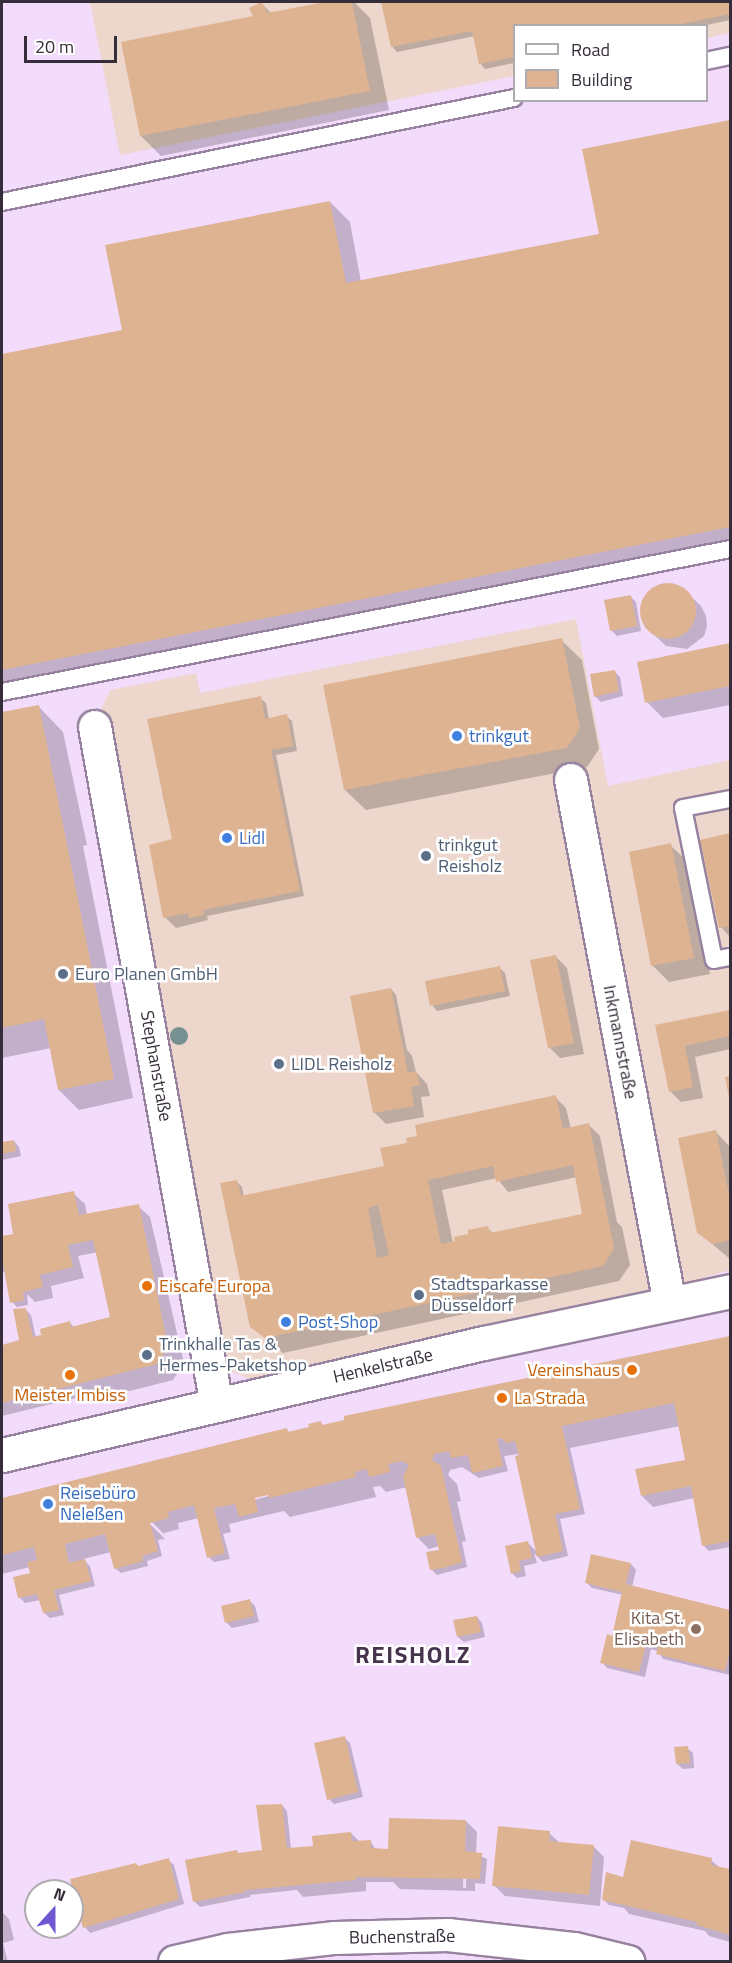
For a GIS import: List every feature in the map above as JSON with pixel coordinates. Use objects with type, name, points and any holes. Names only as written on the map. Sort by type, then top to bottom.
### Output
[{"type":"street","name":"Stephanstraße","points":[[94,727],[216,1406]]},
{"type":"street","name":"Inkmannstraße","points":[[572,780],[670,1304]]},
{"type":"street","name":"Henkelstraße","points":[[2,1455],[426,1356],[730,1291]]},
{"type":"street","name":"Buchenstraße","points":[[175,1962],[228,1950],[335,1938],[448,1935],[575,1949],[628,1962]]},
{"type":"lane","points":[[708,61],[730,56]]},
{"type":"lane","points":[[2,202],[513,98]]},
{"type":"lane","points":[[2,692],[730,549]]},
{"type":"lane","points":[[730,799],[683,808],[714,960],[730,957]]},
{"type":"shaded area","points":[[90,2],[730,2],[730,33],[708,38],[708,24],[513,24],[513,76],[120,155]]},
{"type":"shaded area","points":[[576,619],[608,786],[730,760],[730,1270],[630,1300],[250,1379],[222,1368],[100,712],[110,690],[196,673],[200,693]]},
{"type":"building","points":[[262,2],[267,13],[325,2],[352,2],[370,91],[140,136],[121,42],[253,16],[249,8]]},
{"type":"building","points":[[381,2],[730,2],[730,14],[682,24],[513,24],[513,57],[479,64],[472,31],[391,47]]},
{"type":"building","points":[[730,120],[730,527],[2,670],[2,354],[122,330],[105,245],[330,201],[346,283],[599,234],[582,149]]},
{"type":"building","points":[[662,583],[674,583],[684,587],[692,595],[696,611],[692,627],[684,635],[674,639],[662,639],[652,635],[644,627],[640,617],[640,605],[644,595],[652,587]]},
{"type":"building","points":[[631,595],[637,626],[610,631],[604,600]]},
{"type":"building","points":[[562,638],[580,728],[567,748],[344,790],[323,685]]},
{"type":"building","points":[[730,643],[730,686],[645,703],[637,662]]},
{"type":"building","points":[[615,670],[619,691],[594,697],[590,674]]},
{"type":"building","points":[[261,696],[265,719],[287,714],[293,746],[271,750],[300,891],[203,910],[204,915],[189,918],[188,913],[163,918],[149,845],[172,839],[147,719]]},
{"type":"building","points":[[39,705],[114,1079],[58,1090],[44,1019],[2,1028],[2,712]]},
{"type":"building","points":[[730,833],[730,926],[719,928],[700,840]]},
{"type":"building","points":[[671,843],[694,958],[651,966],[629,852]]},
{"type":"building","points":[[556,955],[574,1043],[548,1048],[530,960]]},
{"type":"building","points":[[500,966],[505,991],[430,1006],[425,981]]},
{"type":"building","points":[[391,988],[408,1073],[416,1071],[420,1085],[411,1087],[414,1106],[373,1113],[350,996]]},
{"type":"building","points":[[730,1010],[730,1036],[685,1046],[693,1087],[669,1092],[655,1025]]},
{"type":"building","points":[[730,1076],[730,1097],[729,1097],[725,1077]]},
{"type":"building","points":[[556,1095],[563,1129],[589,1123],[614,1248],[603,1266],[265,1338],[250,1327],[220,1183],[237,1180],[241,1196],[384,1166],[380,1148],[407,1143],[406,1138],[417,1136],[415,1125]],"holes":[[[573,1165],[582,1214],[490,1233],[488,1226],[468,1230],[468,1234],[454,1237],[455,1241],[441,1244],[428,1180],[493,1166],[496,1182]],[[378,1205],[389,1255],[377,1258],[368,1208]]]},
{"type":"building","points":[[716,1130],[728,1190],[730,1190],[730,1240],[713,1244],[697,1233],[678,1138]]},
{"type":"building","points":[[14,1140],[16,1151],[2,1154],[2,1142]]},
{"type":"building","points":[[74,1191],[79,1215],[139,1204],[168,1347],[157,1364],[2,1403],[2,1345],[19,1340],[13,1309],[26,1308],[33,1337],[41,1335],[40,1329],[70,1321],[71,1327],[110,1317],[93,1240],[68,1245],[73,1267],[40,1275],[43,1287],[23,1292],[24,1300],[10,1303],[2,1258],[2,1236],[13,1234],[8,1204]]},
{"type":"building","points":[[730,1336],[730,1541],[702,1546],[691,1486],[641,1496],[635,1469],[685,1460],[674,1403],[562,1426],[580,1509],[555,1514],[563,1551],[537,1557],[515,1456],[519,1455],[515,1441],[507,1443],[501,1438],[497,1439],[503,1466],[472,1473],[468,1455],[451,1458],[449,1451],[434,1454],[432,1460],[441,1466],[462,1562],[443,1568],[430,1570],[426,1552],[439,1550],[435,1534],[416,1538],[403,1476],[409,1465],[402,1461],[388,1464],[390,1472],[369,1477],[367,1469],[355,1472],[356,1477],[269,1498],[268,1495],[255,1498],[258,1512],[239,1517],[235,1504],[214,1508],[225,1553],[207,1558],[194,1505],[168,1512],[169,1518],[150,1523],[158,1551],[142,1556],[143,1561],[114,1569],[105,1534],[65,1544],[69,1563],[85,1559],[91,1581],[54,1590],[59,1610],[43,1613],[37,1594],[18,1598],[13,1577],[30,1573],[27,1562],[37,1560],[34,1547],[2,1555],[2,1498],[287,1428],[288,1432],[309,1427],[308,1424],[321,1421],[322,1425],[344,1420],[344,1416]]},
{"type":"building","points":[[528,1541],[532,1558],[519,1561],[521,1571],[511,1574],[505,1546]]},
{"type":"building","points":[[591,1554],[631,1563],[626,1584],[730,1610],[730,1651],[725,1671],[656,1654],[658,1647],[646,1645],[639,1672],[600,1663],[607,1634],[612,1636],[622,1592],[585,1583]]},
{"type":"building","points":[[250,1599],[254,1616],[225,1623],[221,1606]]},
{"type":"building","points":[[477,1616],[481,1632],[457,1637],[453,1620]]},
{"type":"building","points":[[345,1736],[358,1792],[327,1800],[314,1743]]},
{"type":"building","points":[[688,1746],[690,1763],[676,1764],[674,1747]]},
{"type":"building","points":[[282,1804],[287,1848],[313,1846],[312,1836],[351,1832],[352,1841],[371,1840],[371,1848],[388,1849],[389,1818],[466,1820],[465,1851],[482,1853],[480,1879],[356,1877],[356,1880],[245,1890],[245,1892],[193,1902],[185,1860],[237,1850],[238,1853],[262,1850],[256,1805]]},
{"type":"building","points":[[498,1826],[550,1831],[549,1841],[594,1845],[589,1895],[492,1886]]},
{"type":"building","points":[[631,1840],[712,1858],[711,1865],[730,1869],[730,1935],[697,1925],[697,1922],[602,1900],[606,1872],[623,1877]]},
{"type":"building","points":[[169,1858],[179,1899],[84,1928],[84,1879],[70,1879],[136,1863],[138,1866]]},
{"type":"place","name":"trinkgut","points":[[457,736]]},
{"type":"place","name":"Lidl","points":[[227,838]]},
{"type":"place","name":"trinkgut Reisholz","points":[[426,856]]},
{"type":"place","name":"Euro Planen GmbH","points":[[63,974]]},
{"type":"place","name":"LIDL Reisholz","points":[[279,1064]]},
{"type":"place","name":"Eiscafe Europa","points":[[147,1286]]},
{"type":"place","name":"Stadtsparkasse Düsseldorf","points":[[419,1295]]},
{"type":"place","name":"Post-Shop","points":[[286,1322]]},
{"type":"place","name":"Trinkhalle Tas & Hermes-Paketshop","points":[[147,1355]]},
{"type":"place","name":"Vereinshaus","points":[[632,1370]]},
{"type":"place","name":"Meister Imbiss","points":[[70,1375]]},
{"type":"place","name":"La Strada","points":[[502,1398]]},
{"type":"place","name":"Reisebüro Neleßen","points":[[48,1504]]},
{"type":"place","name":"Kita St. Elisabeth","points":[[696,1629]]},
{"type":"district","name":"REISHOLZ","points":[[413,1655]]}]
